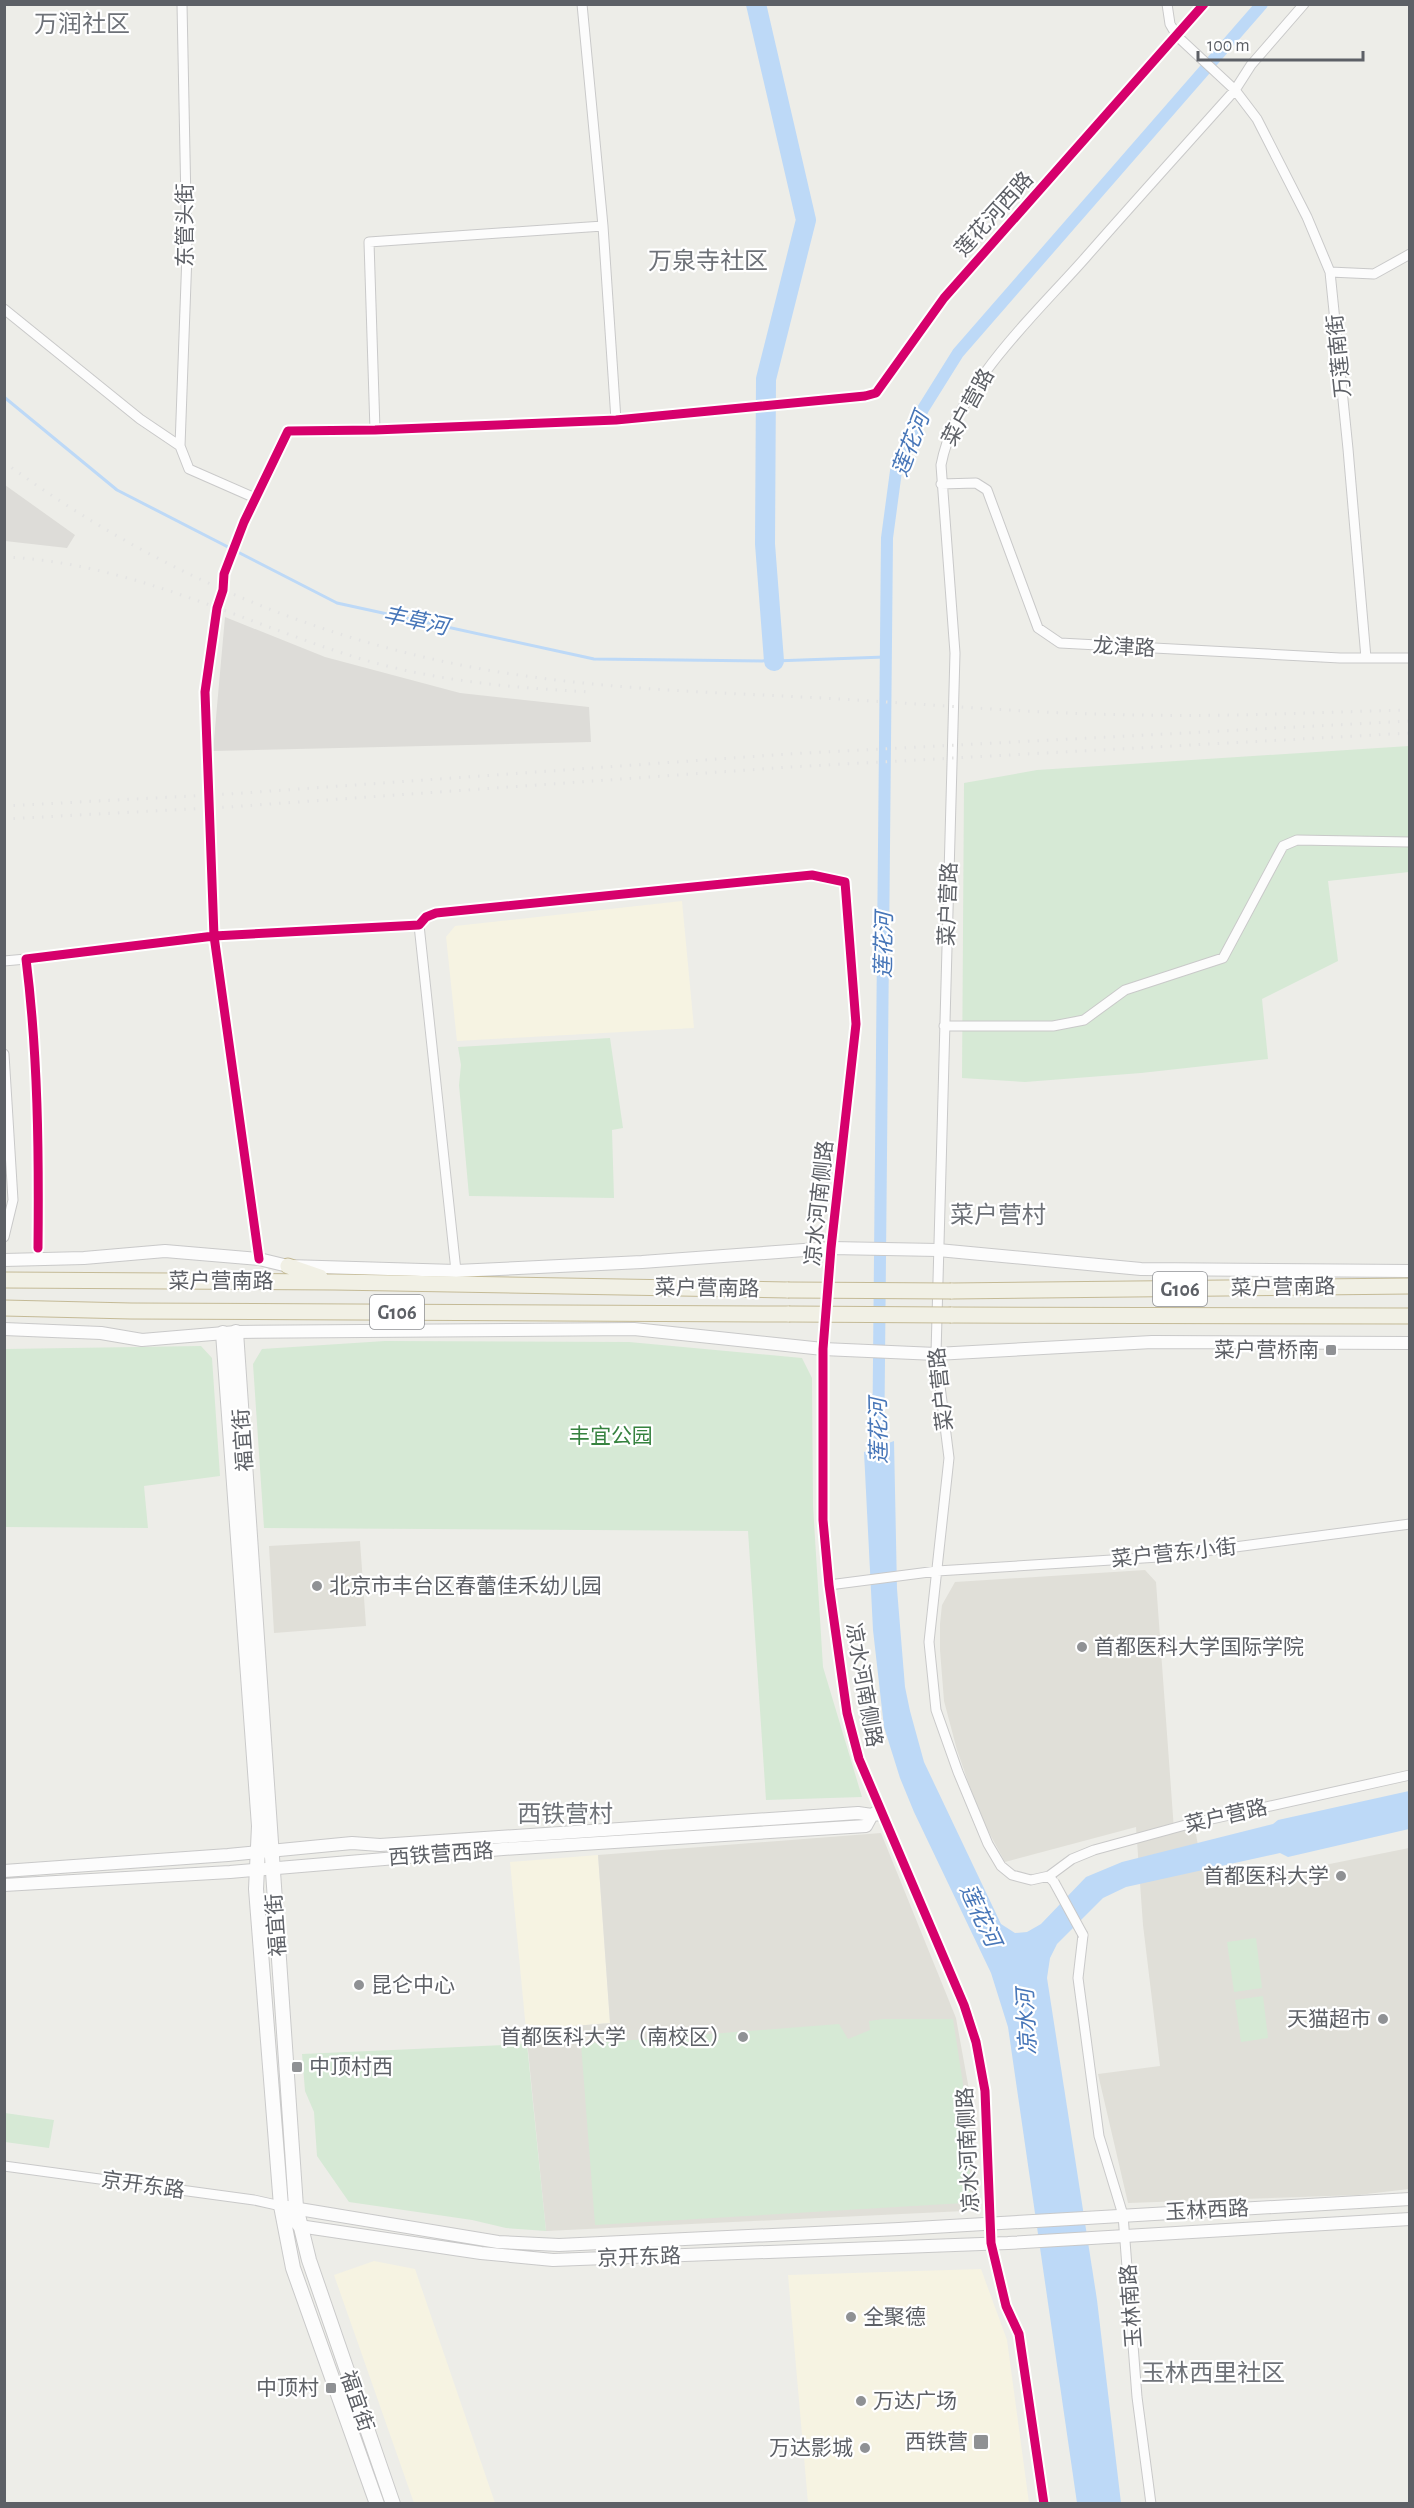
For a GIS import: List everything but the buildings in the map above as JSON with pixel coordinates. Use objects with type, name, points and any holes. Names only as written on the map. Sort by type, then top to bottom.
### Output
[{"type":"highway","points":[[288,1266],[334,1282]]},
{"type":"highway","name":"菜户营南路","points":[[4,1280],[334,1282],[951,1292],[1410,1286]]},
{"type":"highway","name":"菜户营南路","points":[[4,1308],[142,1311],[951,1316],[1410,1316]]},
{"type":"main road","name":"福宜街","points":[[229,1333],[259,1826],[264,1852],[296,2207],[299,2226],[393,2504]]},
{"type":"main road","name":"福宜街","points":[[265,1868],[255,1889],[281,2206],[293,2268],[377,2504]]},
{"type":"street","name":"东管头街","points":[[180,446],[187,254],[182,4]]},
{"type":"street","points":[[582,4],[603,226],[616,420]]},
{"type":"street","points":[[1167,4],[1170,24],[1177,36]]},
{"type":"street","name":"莲花河西路","points":[[255,498],[288,431],[375,430],[616,420],[793,404],[876,393],[944,298],[1204,4]]},
{"type":"street","name":"菜户营路","points":[[1304,4],[1251,65],[1235,90],[987,368],[954,423],[943,450],[941,484],[953,604],[955,653],[936,1354],[949,1458],[929,1642],[936,1710],[958,1772],[988,1844],[1001,1866],[1012,1875],[1031,1880],[1051,1879],[1072,1859],[1094,1850],[1190,1824],[1410,1775]]},
{"type":"street","name":"万莲南街","points":[[1177,36],[1235,90],[1257,118],[1307,217],[1330,272],[1366,658]]},
{"type":"street","points":[[375,430],[369,242],[603,226]]},
{"type":"street","points":[[1330,272],[1374,274],[1410,254]]},
{"type":"street","points":[[4,309],[140,419],[180,446],[189,469],[255,498],[224,574],[216,608],[205,692],[214,936],[259,1259]]},
{"type":"street","name":"龙津路","points":[[941,484],[976,483],[987,490],[1038,628],[1060,643],[1366,658],[1410,658]]},
{"type":"street","points":[[944,1026],[1053,1026],[1084,1020],[1125,990],[1223,958],[1283,846],[1297,840],[1410,842]]},
{"type":"street","name":"凉水河南侧路","points":[[419,925],[436,913],[812,875],[845,882],[856,1024],[831,1248],[823,1349],[823,1520],[829,1585],[847,1713],[859,1759],[877,1813],[964,2005],[976,2042],[985,2091],[991,2243],[1006,2306],[1019,2334],[1044,2504]]},
{"type":"street","points":[[4,961],[214,936],[419,925],[456,1271]]},
{"type":"street","points":[[26,959],[33,1009],[39,1112],[38,1248]]},
{"type":"street","points":[[4,1054],[13,1200],[4,1237]]},
{"type":"street","name":"菜户营南路","points":[[4,1260],[84,1258],[165,1251],[259,1259],[288,1266],[456,1271],[642,1262],[831,1248],[938,1250],[1142,1269],[1410,1271]]},
{"type":"street","name":"菜户营南路","points":[[4,1329],[100,1333],[142,1340],[229,1333],[634,1329],[823,1349],[936,1354]]},
{"type":"street","points":[[936,1354],[1152,1342],[1410,1343]]},
{"type":"street","name":"菜户营东小街","points":[[829,1585],[937,1571],[1159,1557],[1410,1524]]},
{"type":"street","name":"西铁营西路","points":[[4,1872],[352,1843],[380,1845],[877,1813]]},
{"type":"street","name":"西铁营西路","points":[[4,1885],[265,1868],[503,1849],[866,1826],[877,1813]]},
{"type":"street","name":"玉林南路","points":[[1051,1879],[1083,1935],[1078,1978],[1099,2136],[1123,2215],[1137,2397],[1150,2504]]},
{"type":"street","name":"京开东路","points":[[4,2166],[254,2200],[498,2242],[527,2244],[678,2240],[1004,2222]]},
{"type":"street","name":"玉林西路","points":[[1004,2222],[1410,2199]]},
{"type":"street","points":[[281,2206],[299,2226]]},
{"type":"street","name":"玉林西路","points":[[1008,2243],[1410,2219]]},
{"type":"street","name":"京开东路","points":[[299,2226],[481,2253],[553,2260],[1008,2243]]},
{"type":"shaded area","points":[[5,485],[75,535],[67,548],[5,541]]},
{"type":"shaded area","points":[[225,617],[325,657],[460,693],[589,707],[591,742],[213,751]]},
{"type":"shaded area","points":[[682,901],[694,1028],[457,1041],[446,937],[455,926]]},
{"type":"shaded area","name":"北京市丰台区春蕾佳禾幼儿园","points":[[360,1541],[366,1626],[274,1633],[269,1546]]},
{"type":"shaded area","name":"首都医科大学","points":[[1145,1570],[1156,1582],[1174,1830],[1195,1829],[1206,1889],[1409,1848],[1409,2189],[1358,2195],[1128,2203],[1098,2074],[1160,2066],[1143,1925],[1136,1827],[1005,1862],[980,1816],[957,1750],[944,1701],[940,1624],[942,1605],[955,1582]]},
{"type":"shaded area","name":"首都医科大学（南校区）","points":[[881,1833],[956,2018],[974,2117],[975,2204],[964,2211],[546,2231],[526,2030],[610,2023],[598,1855]]},
{"type":"shaded area","points":[[598,1855],[610,2023],[526,2030],[510,1862]]},
{"type":"shaded area","points":[[374,2261],[415,2269],[495,2503],[414,2503],[334,2275]]},
{"type":"shaded area","points":[[981,2269],[1007,2340],[1029,2503],[808,2503],[788,2275]]},
{"type":"green space","points":[[1409,746],[1409,872],[1328,881],[1338,961],[1262,999],[1268,1059],[1141,1073],[1025,1082],[962,1078],[964,783],[1037,770]]},
{"type":"green space","points":[[610,1038],[623,1128],[612,1130],[614,1198],[469,1196],[459,1085],[461,1065],[458,1047]]},
{"type":"green space","name":"丰宜公园","points":[[385,1341],[629,1342],[802,1358],[812,1378],[813,1506],[823,1667],[862,1797],[766,1800],[748,1531],[264,1528],[253,1364],[262,1349]]},
{"type":"green space","points":[[201,1346],[212,1358],[220,1476],[144,1486],[148,1528],[5,1527],[5,1349]]},
{"type":"green space","points":[[1256,1938],[1262,1988],[1234,1992],[1227,1942]]},
{"type":"green space","points":[[1263,1996],[1268,2038],[1241,2042],[1235,2000]]},
{"type":"green space","points":[[953,2019],[969,2123],[970,2191],[964,2203],[595,2225],[581,2044],[839,2024],[848,2039],[870,2030],[869,2021]]},
{"type":"green space","points":[[527,2044],[546,2231],[506,2228],[472,2220],[349,2202],[317,2156],[314,2112],[305,2091],[302,2054]]},
{"type":"green space","points":[[5,2113],[54,2120],[49,2148],[5,2142]]},
{"type":"water","name":"凉水河","points":[[894,1441],[897,1589],[905,1687],[910,1711],[924,1762],[1001,1924],[1015,1933],[1027,1932],[1041,1924],[1086,1877],[1122,1862],[1273,1824],[1278,1820],[1409,1791],[1409,1829],[1288,1857],[1280,1853],[1126,1887],[1103,1898],[1057,1944],[1050,1958],[1047,1978],[1097,2300],[1121,2503],[1077,2503],[1008,2027],[991,1973],[914,1812],[900,1778],[884,1727],[873,1630],[864,1452]]},
{"type":"waterway","points":[[756,4],[806,220],[766,379],[765,544],[774,661]]},
{"type":"waterway","name":"莲花河","points":[[878,1463],[887,538],[896,471],[923,409],[958,353],[1262,4]]},
{"type":"waterway","name":"丰草河","points":[[4,397],[117,490],[337,603],[594,659],[774,661],[885,657]]},
{"type":"railway","points":[[4,462],[63,503],[124,540],[187,573],[252,602],[318,627],[386,648],[456,664],[565,681],[644,688],[1064,713],[1207,715],[1410,710]]},
{"type":"railway","points":[[4,557],[50,561],[140,582],[314,644],[387,666],[474,682],[592,692]]},
{"type":"railway","points":[[4,806],[229,794],[788,754],[1410,721]]},
{"type":"railway","points":[[4,819],[228,807],[790,767],[1410,733]]},
{"type":"cycle path","points":[[259,1259],[214,936],[205,692],[224,574],[244,522],[288,431],[375,430],[616,420],[865,396],[876,393],[944,298],[1204,4]]},
{"type":"cycle path","points":[[38,1248],[37,1103],[26,959],[214,936],[419,925],[426,917],[436,913],[812,875],[845,882],[856,1024],[831,1248],[823,1349],[823,1520],[829,1585],[847,1713],[859,1759],[964,2005],[976,2042],[985,2091],[991,2243],[1006,2306],[1019,2334],[1044,2504]]},
{"type":"place","name":"菜户营桥南","points":[[1331,1350]]},
{"type":"place","name":"北京市丰台区春蕾佳禾幼儿园","points":[[317,1586]]},
{"type":"place","name":"首都医科大学国际学院","points":[[1082,1647]]},
{"type":"place","name":"首都医科大学","points":[[1341,1876]]},
{"type":"place","name":"昆仑中心","points":[[359,1985]]},
{"type":"place","name":"天猫超市","points":[[1383,2019]]},
{"type":"place","name":"首都医科大学（南校区）","points":[[743,2037]]},
{"type":"place","name":"中顶村西","points":[[297,2067]]},
{"type":"place","name":"全聚德","points":[[851,2317]]},
{"type":"place","name":"中顶村","points":[[331,2388]]},
{"type":"place","name":"万达广场","points":[[861,2401]]},
{"type":"place","name":"西铁营","points":[[981,2442]]},
{"type":"place","name":"万达影城","points":[[865,2448]]},
{"type":"district","name":"万润社区","points":[[82,24]]},
{"type":"district","name":"万泉寺社区","points":[[708,261]]},
{"type":"district","name":"菜户营村","points":[[998,1215]]},
{"type":"district","name":"西铁营村","points":[[565,1814]]},
{"type":"district","name":"玉林西里社区","points":[[1213,2373]]}]
